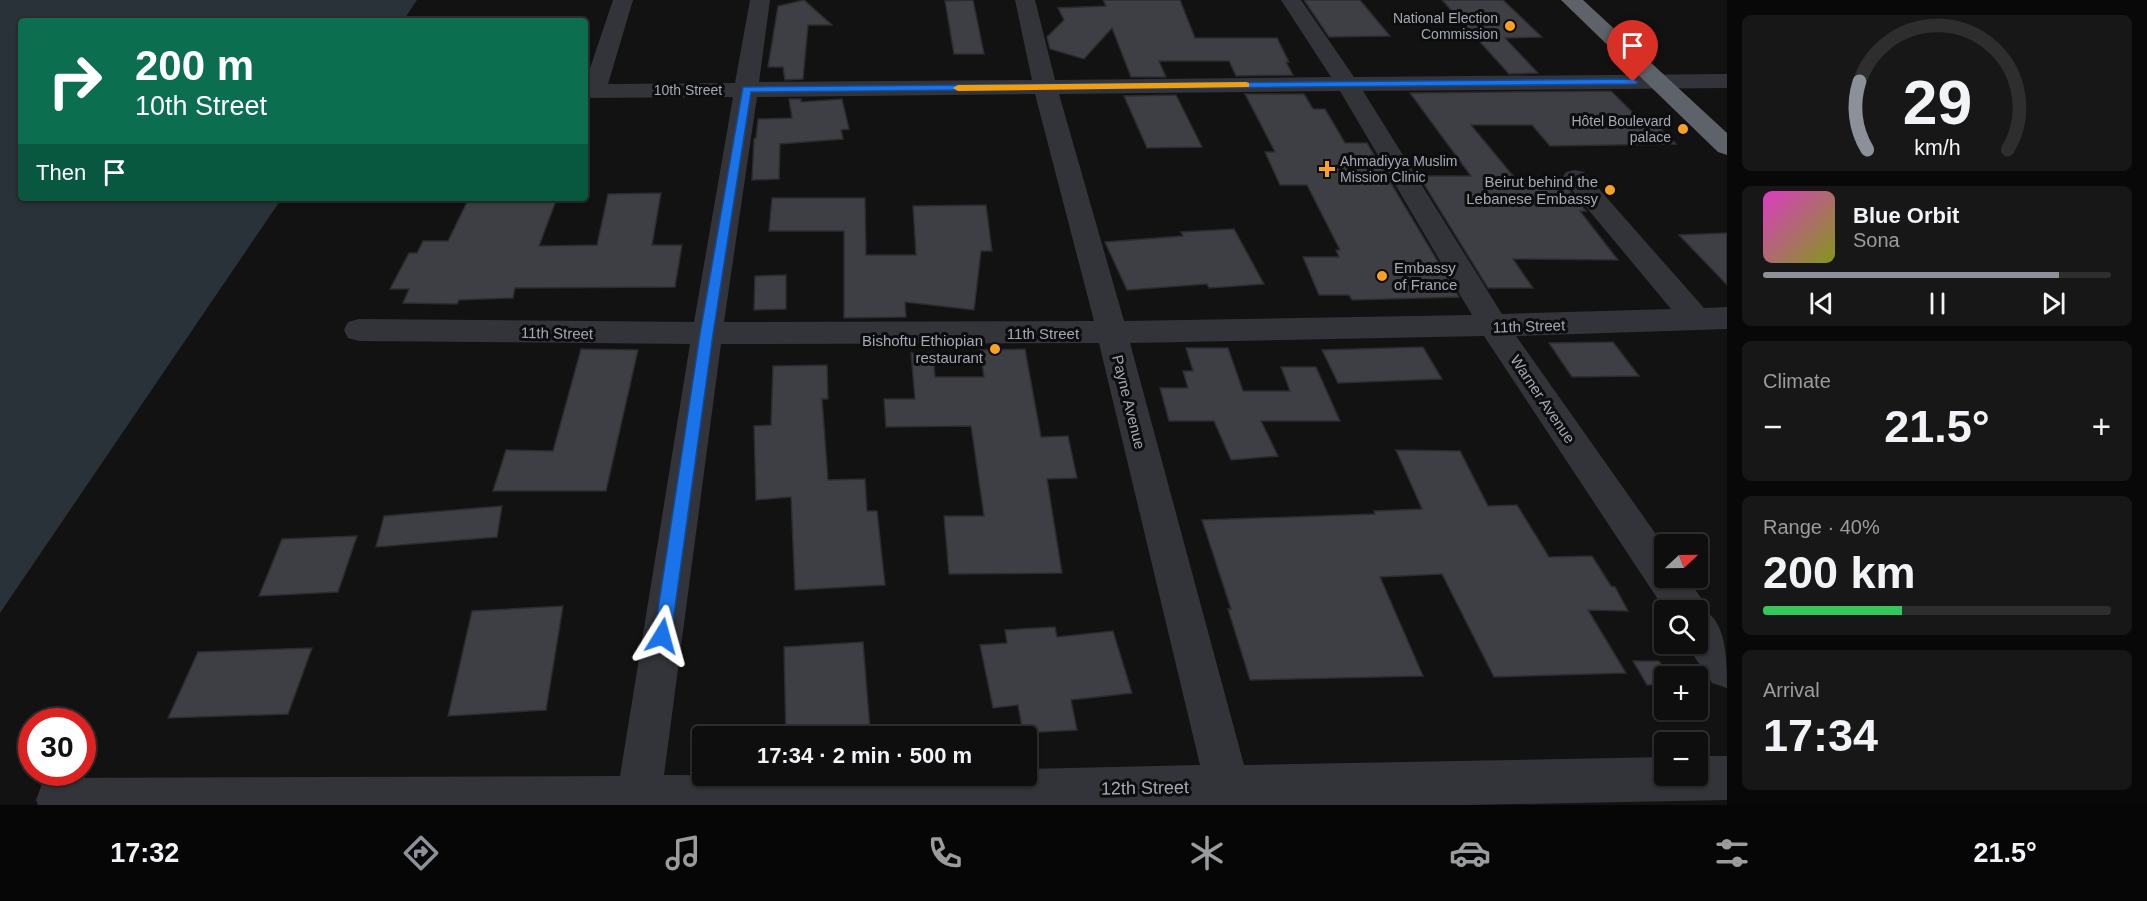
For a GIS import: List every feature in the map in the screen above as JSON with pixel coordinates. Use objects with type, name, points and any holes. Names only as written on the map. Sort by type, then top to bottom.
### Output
[{"type":"highway","points":[[1571,0],[1727,147]]},
{"type":"street","points":[[590,91],[623,0]]},
{"type":"street","points":[[639,798],[707,334],[760,0]]},
{"type":"street","name":"Payne Avenue","points":[[1024,0],[1045,87],[1112,333],[1229,796]]},
{"type":"street","name":"Warner Avenue","points":[[1291,0],[1347,84],[1494,327],[1680,600]]},
{"type":"street","name":"10th Street","points":[[590,91],[1727,81]]},
{"type":"street","points":[[1575,178],[1696,319]]},
{"type":"street","name":"11th Street","points":[[359,330],[707,334],[1112,333],[1494,327],[1727,318]]},
{"type":"street","points":[[1708,641],[1727,669]]},
{"type":"street","name":"12th Street","points":[[58,800],[1229,796],[1727,778]]},
{"type":"shaded area","points":[[0,0],[417,0],[405,18],[18,18],[18,201],[280,201],[0,613]]},
{"type":"building","points":[[804,0],[832,25],[808,25],[803,79],[785,80],[783,67],[768,67],[778,6]]},
{"type":"building","points":[[973,0],[984,54],[954,54],[945,1]]},
{"type":"building","points":[[1103,0],[1180,0],[1195,38],[1277,38],[1293,75],[1236,76],[1229,61],[1159,61],[1166,77],[1131,77],[1112,28],[1084,59],[1050,49],[1047,37],[1064,20],[1058,8],[1106,6]]},
{"type":"building","points":[[1304,0],[1360,0],[1390,36],[1329,37]]},
{"type":"building","points":[[1442,0],[1503,0],[1542,37],[1505,38],[1538,73],[1509,74]]},
{"type":"building","points":[[1611,91],[1639,119],[1650,118],[1676,144],[1550,146],[1532,125],[1471,125],[1514,177],[1560,179],[1586,211],[1580,211],[1618,260],[1513,259],[1533,288],[1488,288],[1419,176],[1471,176],[1410,93]]},
{"type":"building","points":[[1245,94],[1304,94],[1313,109],[1325,109],[1345,143],[1367,143],[1459,297],[1352,300],[1349,295],[1319,295],[1303,257],[1339,257],[1336,250],[1340,250],[1307,185],[1280,185],[1265,152],[1275,152]]},
{"type":"building","points":[[1176,95],[1202,147],[1147,148],[1124,96]]},
{"type":"building","points":[[789,99],[801,99],[801,102],[842,99],[849,129],[841,130],[843,139],[780,144],[779,179],[752,180],[754,139],[758,119],[792,118]]},
{"type":"building","points":[[661,193],[652,245],[682,245],[675,287],[515,288],[513,298],[459,300],[457,304],[403,303],[409,289],[390,289],[409,253],[417,253],[423,241],[448,241],[468,201],[556,201],[539,246],[597,245],[608,194]]},
{"type":"building","points":[[772,198],[865,198],[866,255],[916,255],[913,206],[986,205],[992,251],[981,251],[974,310],[905,302],[906,317],[844,318],[844,231],[769,231]]},
{"type":"building","points":[[1234,229],[1264,284],[1209,288],[1207,284],[1127,290],[1105,242],[1183,236],[1181,232]]},
{"type":"building","points":[[1727,233],[1727,285],[1679,235]]},
{"type":"building","points":[[786,275],[786,309],[754,310],[755,276]]},
{"type":"building","points":[[1613,342],[1639,376],[1572,377],[1549,343]]},
{"type":"building","points":[[1423,347],[1442,379],[1338,383],[1322,350]]},
{"type":"building","points":[[1186,348],[1228,348],[1243,391],[1290,391],[1281,367],[1316,367],[1340,421],[1261,421],[1278,456],[1231,460],[1214,421],[1169,421],[1160,388],[1188,388],[1183,371],[1193,371]]},
{"type":"building","points":[[581,349],[638,350],[606,491],[493,491],[506,450],[553,451]]},
{"type":"building","points":[[1025,349],[1041,437],[1068,436],[1077,478],[1047,479],[1062,573],[949,574],[944,516],[984,516],[971,426],[886,427],[884,399],[915,399],[911,353],[933,353],[935,377],[984,377],[980,350]]},
{"type":"building","points":[[827,365],[828,399],[822,399],[828,480],[865,479],[867,511],[877,511],[885,585],[795,590],[791,497],[756,500],[754,426],[771,425],[773,366]]},
{"type":"building","points":[[1396,450],[1460,451],[1488,506],[1517,505],[1549,557],[1592,556],[1611,586],[1615,587],[1628,611],[1588,610],[1626,673],[1494,677],[1442,574],[1380,577],[1423,676],[1250,680],[1228,609],[1231,609],[1202,520],[1375,514],[1374,511],[1422,509]]},
{"type":"building","points":[[502,506],[497,537],[376,547],[384,516]]},
{"type":"building","points":[[357,536],[338,592],[259,596],[282,539]]},
{"type":"building","points":[[563,606],[546,710],[448,716],[472,611]]},
{"type":"building","points":[[1055,627],[1057,637],[1113,631],[1132,693],[1071,700],[1077,730],[1037,732],[1037,726],[1022,726],[1018,705],[993,708],[980,645],[1007,643],[1005,630]]},
{"type":"building","points":[[863,642],[870,726],[786,726],[784,647]]},
{"type":"building","points":[[312,648],[288,714],[168,718],[198,652]]},
{"type":"building","points":[[1633,661],[1659,661],[1662,666],[1654,666],[1654,685],[1647,685]]},
{"type":"slow traffic","points":[[958,88],[1246,85]]},
{"type":"place","name":"National Election Commission","points":[[1510,26]]},
{"type":"place","name":"Hôtel Boulevard palace","points":[[1683,129]]},
{"type":"place","name":"Ahmadiyya Muslim Mission Clinic","points":[[1327,169]]},
{"type":"place","name":"Beirut behind the Lebanese Embassy","points":[[1610,190]]},
{"type":"place","name":"Embassy of France","points":[[1382,276]]},
{"type":"place","name":"Bishoftu Ethiopian restaurant","points":[[995,349]]},
{"type":"route","points":[[662,636],[707,334],[747,89],[1633,82]]}]
